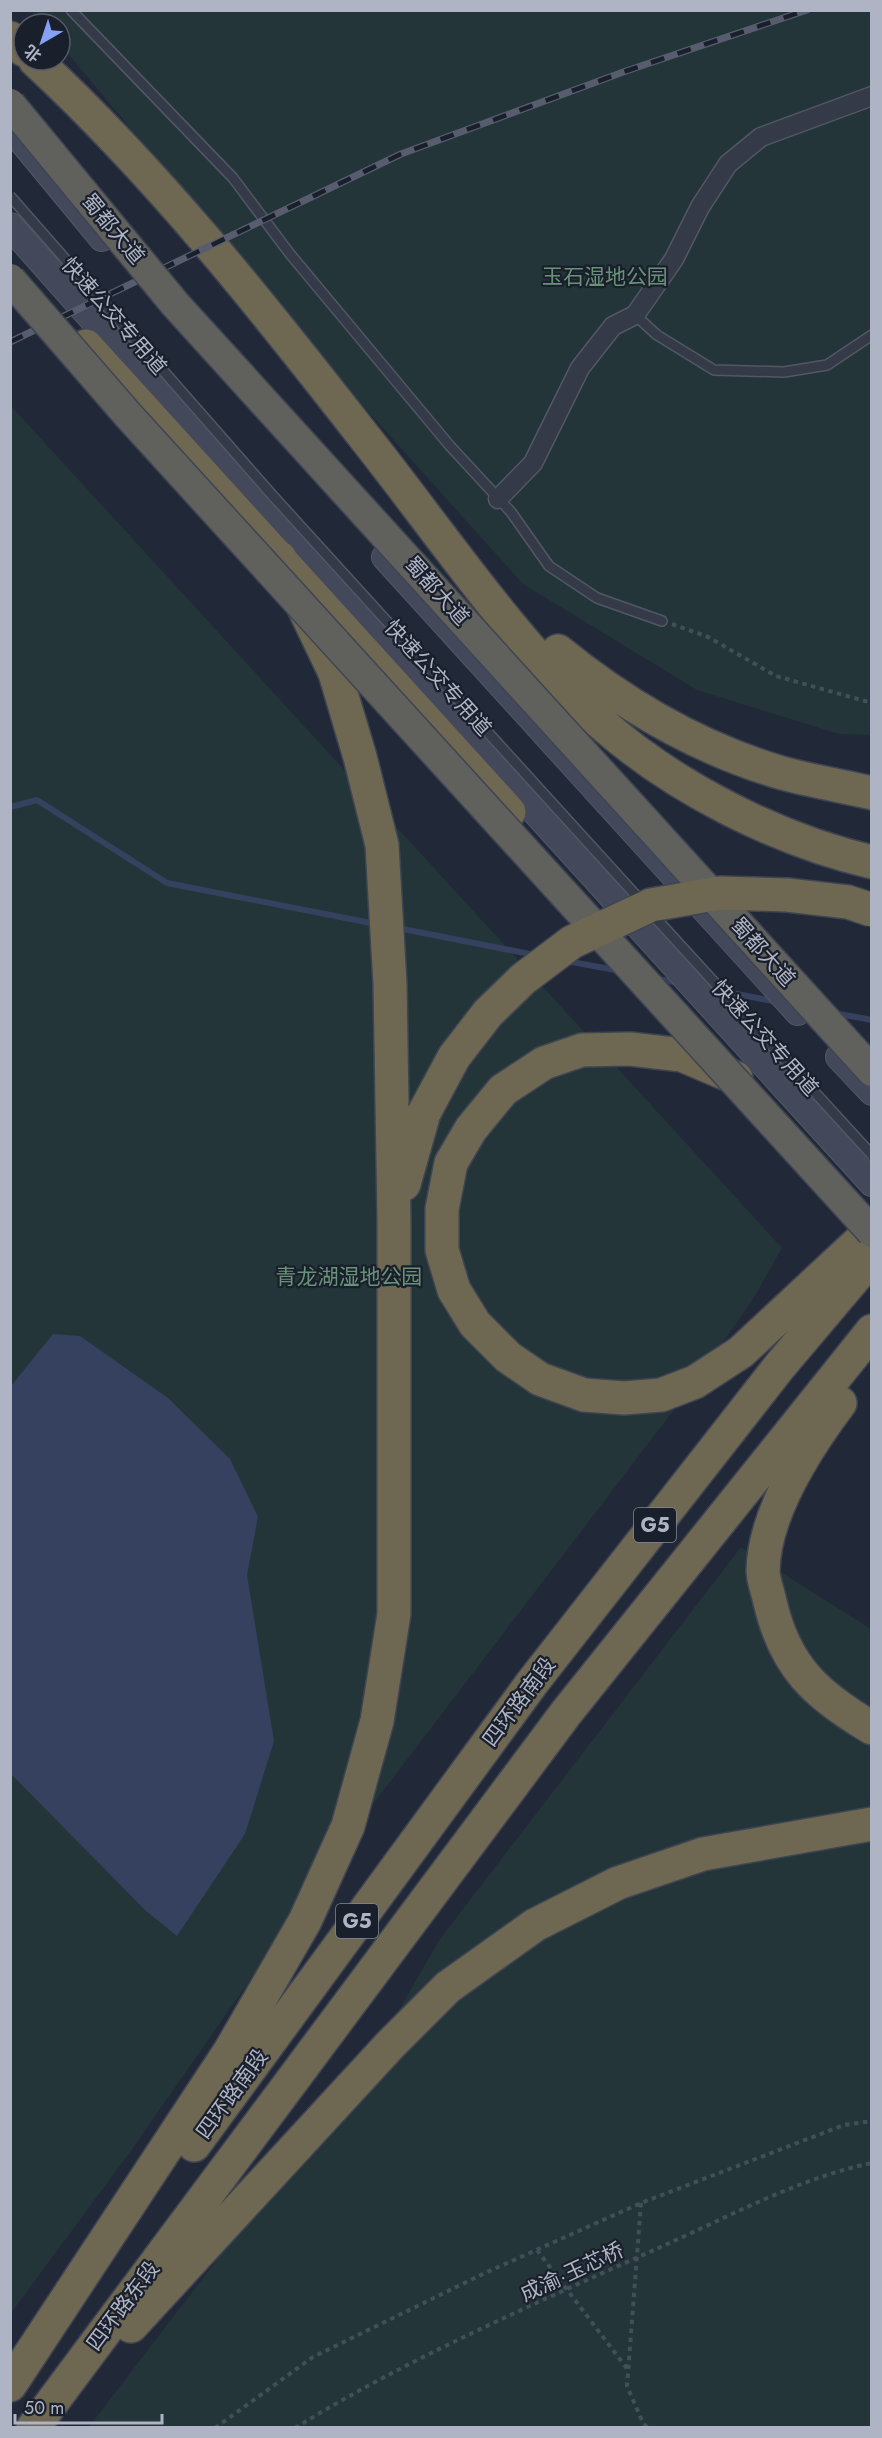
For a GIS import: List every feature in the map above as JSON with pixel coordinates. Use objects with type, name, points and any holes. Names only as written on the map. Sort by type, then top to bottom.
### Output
[{"type":"highway","points":[[48,72],[94,115],[169,196],[365,438],[466,569],[537,655],[601,722],[661,768],[750,820],[842,855],[872,862]]},
{"type":"highway","name":"蜀都大道","points":[[10,104],[176,304],[872,1071]]},
{"type":"highway","points":[[10,262],[280,558],[872,1219]]},
{"type":"highway","points":[[10,279],[136,424],[872,1231],[741,1352],[695,1382],[661,1395],[624,1398],[584,1395],[540,1379],[508,1357],[475,1324],[454,1290],[442,1250],[442,1209],[451,1163],[471,1129],[503,1090],[544,1063],[582,1050],[630,1048],[682,1055],[751,1085]]},
{"type":"highway","points":[[175,2154],[305,1921],[348,1826],[377,1721],[394,1614],[394,1220],[390,984],[382,845],[360,757],[335,673],[280,558]]},
{"type":"highway","points":[[466,569],[505,606],[596,682],[690,738],[781,772],[872,793]]},
{"type":"highway","points":[[394,1220],[424,1113],[454,1057],[488,1013],[524,979],[572,942],[651,905],[720,893],[787,895],[848,903],[872,910]]},
{"type":"highway","name":"四环路南段","points":[[175,2154],[532,1683],[779,1367],[872,1257]]},
{"type":"highway","name":"四环路南段","points":[[213,2185],[567,1713],[818,1414],[872,1331]]},
{"type":"highway","points":[[872,1361],[818,1414],[770,1529],[763,1572],[775,1626],[798,1670],[834,1706],[872,1728]]},
{"type":"highway","points":[[34,2427],[242,2209],[390,2044],[448,1987],[535,1925],[618,1883],[704,1854],[872,1824]]},
{"type":"highway","name":"四环路东段","points":[[10,2387],[175,2154]]},
{"type":"highway","name":"四环路东段","points":[[34,2427],[213,2185]]},
{"type":"main road","points":[[10,126],[64,194],[295,458],[872,1092]]},
{"type":"main road","points":[[10,226],[298,551],[872,1183]]},
{"type":"street","points":[[498,499],[534,463],[580,368],[613,326],[635,315],[674,259],[700,207],[728,164],[761,137],[872,96]]},
{"type":"lane","points":[[71,10],[233,178],[290,254],[511,512],[549,566],[597,598],[662,621]]},
{"type":"lane","name":"快速公交专用道","points":[[10,196],[273,496],[872,1155]]},
{"type":"lane","points":[[635,315],[657,335],[714,370],[784,372],[827,365],[872,335]]},
{"type":"path","points":[[662,621],[708,637],[777,676],[872,703]]},
{"type":"path","points":[[215,2427],[313,2356],[537,2250],[641,2203],[844,2125],[872,2121]]},
{"type":"path","name":"成渝·玉芯桥","points":[[295,2427],[351,2394],[597,2276],[775,2196],[872,2163]]},
{"type":"path","points":[[641,2203],[627,2386],[643,2424],[648,2427]]},
{"type":"path","points":[[537,2250],[628,2370]]},
{"type":"green space","name":"玉石湿地公园","points":[[871,11],[871,735],[839,734],[697,690],[523,584],[345,386],[72,58],[72,12],[32,12]]},
{"type":"green space","name":"青龙湖湿地公园","points":[[11,406],[782,1248],[753,1299],[692,1386],[367,1812],[130,2152],[11,2313]]},
{"type":"green space","points":[[741,1547],[871,1629],[871,2427],[88,2428],[368,2063],[440,1939]]},
{"type":"water","points":[[53,1334],[80,1336],[168,1398],[230,1459],[258,1517],[247,1575],[274,1741],[245,1834],[177,1936],[146,1911],[11,1774],[11,1386]]},
{"type":"waterway","points":[[10,807],[37,800],[167,883],[376,924]]},
{"type":"waterway","points":[[398,928],[535,955]]},
{"type":"waterway","points":[[566,961],[621,971]]},
{"type":"waterway","points":[[657,979],[680,983]]},
{"type":"waterway","points":[[722,991],[777,1002]]},
{"type":"waterway","points":[[834,1013],[872,1020]]},
{"type":"railway","points":[[10,342],[401,154],[626,71],[807,10]]}]
